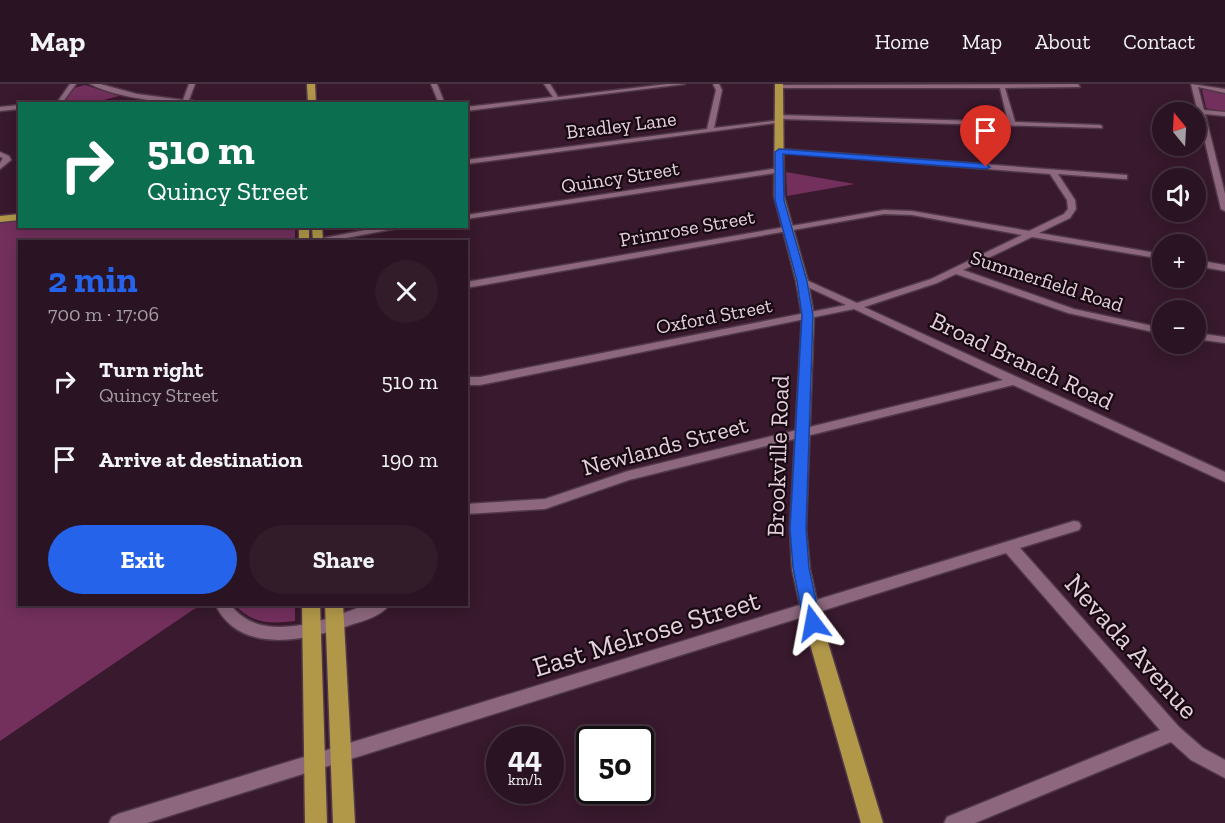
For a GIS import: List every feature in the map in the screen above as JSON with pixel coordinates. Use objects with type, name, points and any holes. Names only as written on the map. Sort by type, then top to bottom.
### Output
[{"type":"main road","points":[[311,84],[312,102]]},
{"type":"main road","name":"Brookville Road","points":[[780,86],[779,200],[802,281],[808,315],[799,550],[809,608],[872,823]]},
{"type":"main road","points":[[0,219],[18,217]]},
{"type":"main road","points":[[313,606],[327,620],[329,758],[316,823]]},
{"type":"main road","points":[[327,620],[329,758],[344,823]]},
{"type":"street","points":[[93,84],[127,94],[192,102]]},
{"type":"street","points":[[186,101],[192,84]]},
{"type":"street","points":[[434,84],[441,102]]},
{"type":"street","points":[[547,84],[557,99]]},
{"type":"street","points":[[468,109],[682,84]]},
{"type":"street","points":[[710,131],[719,90],[716,84]]},
{"type":"street","points":[[60,102],[72,85],[82,85]]},
{"type":"street","points":[[1199,102],[1195,85],[1225,92]]},
{"type":"street","points":[[780,86],[1078,86]]},
{"type":"street","points":[[1002,86],[1011,124]]},
{"type":"street","points":[[0,109],[18,107]]},
{"type":"street","points":[[1206,112],[1225,114]]},
{"type":"street","name":"Bradley Lane","points":[[468,162],[710,131],[780,119],[1100,127]]},
{"type":"street","points":[[1206,132],[1225,209]]},
{"type":"street","points":[[779,152],[1124,177]]},
{"type":"street","points":[[0,154],[7,157],[2,165]]},
{"type":"street","points":[[2,165],[17,162]]},
{"type":"street","name":"Quincy Street","points":[[468,217],[779,170]]},
{"type":"street","name":"Oxford Street","points":[[468,381],[480,381],[857,306],[918,287],[956,271],[1067,216],[1072,208],[1071,200],[1053,172]]},
{"type":"street","name":"Primrose Street","points":[[468,285],[888,212],[912,213],[1152,256]]},
{"type":"street","points":[[324,240],[393,228]]},
{"type":"street","points":[[1206,265],[1225,268]]},
{"type":"street","name":"Summerfield Road","points":[[956,271],[1071,311],[1152,329]]},
{"type":"street","name":"Broad Branch Road","points":[[802,281],[1225,477]]},
{"type":"street","points":[[1206,337],[1225,340]]},
{"type":"street","name":"Oxford Street","points":[[468,387],[480,381]]},
{"type":"street","name":"Newlands Street","points":[[468,509],[545,504],[628,476],[1014,381]]},
{"type":"street","name":"East Melrose Street","points":[[118,823],[1074,526]]},
{"type":"street","name":"Nevada Avenue","points":[[1009,546],[1173,733],[1197,754],[1225,769]]},
{"type":"street","points":[[223,606],[228,615],[246,628],[274,633],[327,620],[359,616],[378,606]]},
{"type":"street","points":[[953,823],[1173,733]]},
{"type":"shaded area","points":[[85,85],[119,96],[96,102],[65,102],[74,88]]},
{"type":"shaded area","points":[[1202,90],[1225,93],[1225,113],[1206,108]]},
{"type":"shaded area","points":[[786,172],[855,184],[787,196]]},
{"type":"shaded area","points":[[18,220],[18,228],[295,228],[295,240],[18,240],[18,606],[199,606],[0,741],[0,222]]},
{"type":"shaded area","points":[[236,606],[295,606],[295,621],[262,621]]},
{"type":"route","points":[[813,623],[801,568],[798,529],[808,315],[802,281],[780,206],[779,152],[986,167]]}]
